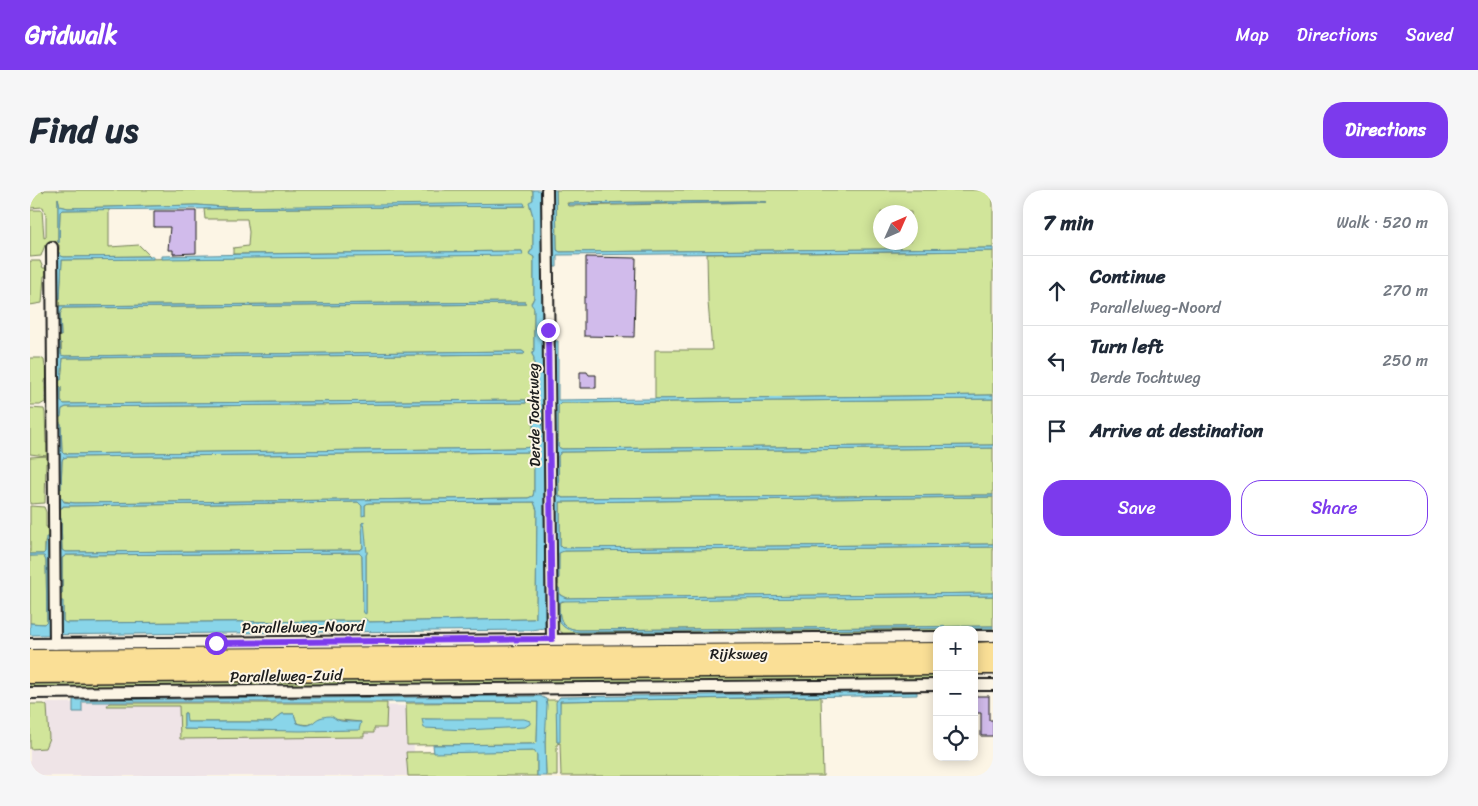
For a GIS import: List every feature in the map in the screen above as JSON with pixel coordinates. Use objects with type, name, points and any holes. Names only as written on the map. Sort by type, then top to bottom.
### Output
[{"type":"highway","points":[[978,652],[993,651]]},
{"type":"highway","name":"Rijksweg","points":[[542,662],[933,652]]},
{"type":"highway","points":[[30,659],[542,662]]},
{"type":"highway","points":[[30,674],[542,662]]},
{"type":"highway","name":"Rijksweg","points":[[542,662],[933,666]]},
{"type":"highway","points":[[978,665],[993,665]]},
{"type":"street","name":"Derde Tochtweg","points":[[547,190],[552,639]]},
{"type":"street","points":[[52,247],[55,642]]},
{"type":"street","points":[[978,636],[993,636]]},
{"type":"street","name":"Rijksweg","points":[[552,639],[933,637]]},
{"type":"street","name":"Parallelweg-Noord","points":[[30,644],[55,642],[552,639]]},
{"type":"street","name":"Parallelweg-Zuid","points":[[30,693],[933,685]]},
{"type":"street","points":[[978,685],[993,685]]},
{"type":"shaded area","points":[[185,701],[412,706],[415,776],[30,776],[30,750],[47,703]]},
{"type":"green space","points":[[30,190],[43,190],[43,192],[45,190],[533,190],[533,200],[530,206],[533,216],[533,248],[529,253],[534,257],[534,298],[531,303],[534,307],[534,350],[532,354],[534,358],[533,447],[63,454],[61,424],[59,424],[59,486],[61,489],[62,461],[63,458],[67,457],[529,452],[534,458],[534,491],[533,496],[528,498],[75,503],[63,501],[62,508],[63,506],[358,502],[362,506],[363,515],[365,515],[365,505],[368,503],[534,502],[537,510],[536,618],[369,622],[364,618],[361,621],[65,623],[63,621],[63,607],[60,602],[60,624],[58,625],[56,253],[59,250],[59,245],[45,245],[41,256],[30,257],[30,210],[42,210],[44,238],[46,237],[46,215],[43,207],[30,208]],"holes":[[[58,198],[60,206],[68,208],[197,205],[224,207],[525,206],[204,209],[205,219],[247,219],[249,232],[248,246],[233,248],[233,254],[522,251],[522,254],[62,260],[60,298],[58,298],[58,253],[64,257],[150,256],[139,245],[109,247],[109,209],[62,210],[60,212],[58,242]],[[525,302],[525,304],[63,308],[60,314],[61,336],[59,335],[59,306]],[[522,351],[525,353],[63,358],[61,380],[61,355]],[[59,387],[61,387],[61,402],[64,404],[526,400],[526,403],[66,407],[62,409],[59,417]],[[61,519],[62,550],[65,552],[360,550],[363,548],[362,523],[367,553],[366,613],[363,610],[362,556],[360,553],[66,555],[62,558],[62,593]]]},
{"type":"green space","points":[[556,190],[993,190],[993,248],[918,249],[918,205],[873,205],[873,249],[560,252],[557,250]],"holes":[[[755,201],[767,202],[568,206],[567,203]]]},
{"type":"green space","points":[[993,251],[993,395],[655,399],[655,350],[712,350],[707,254]]},
{"type":"green space","points":[[30,261],[40,261],[43,268],[48,268],[47,276],[44,276],[42,303],[30,305]]},
{"type":"green space","points":[[47,342],[50,342],[50,623],[48,538],[45,542],[45,552],[43,554],[30,554],[30,506],[44,507],[46,527],[48,527],[48,464],[46,463],[45,503],[30,504],[30,457],[46,456],[30,454],[30,408],[44,409],[46,443],[48,443],[46,379],[45,402],[40,405],[30,405],[30,358],[41,358],[44,360],[45,367],[47,368]]},
{"type":"green space","points":[[993,399],[993,445],[562,449],[558,447],[558,406],[561,403]]},
{"type":"green space","points":[[993,448],[993,495],[563,498],[559,496],[558,456],[561,452]]},
{"type":"green space","points":[[993,497],[993,544],[571,548],[562,548],[560,546],[560,502]]},
{"type":"green space","points":[[993,547],[993,593],[566,598],[560,595],[559,588],[555,590],[557,617],[565,627],[579,632],[933,629],[933,633],[571,637],[564,634],[555,624],[552,610],[554,588],[558,585],[559,553],[562,551]]},
{"type":"green space","points":[[44,555],[46,561],[47,622],[45,624],[30,623],[30,556]]},
{"type":"green space","points":[[993,596],[993,626],[579,630],[568,627],[562,622],[559,603],[566,600]]},
{"type":"green space","points":[[978,628],[993,628],[993,633],[978,633]]},
{"type":"green space","points":[[933,674],[933,682],[30,690],[30,681]]},
{"type":"green space","points":[[821,697],[823,776],[561,776],[560,743],[557,744],[557,776],[546,776],[546,700],[557,700],[557,742],[559,742],[560,701]]},
{"type":"green space","points":[[538,702],[537,743],[407,745],[406,703]],"holes":[[[422,719],[465,720],[486,728],[466,730]]]},
{"type":"green space","points":[[109,703],[387,703],[386,728],[374,728],[374,733],[364,733],[364,737],[180,739],[179,706],[107,706]],"holes":[[[184,713],[186,713],[186,722],[272,722],[282,714],[294,714],[297,723],[304,724],[310,724],[320,718],[361,722],[343,730],[184,729]]]},
{"type":"green space","points":[[30,704],[44,704],[47,706],[49,738],[45,748],[30,749]]},
{"type":"green space","points":[[534,751],[537,754],[537,776],[408,776],[406,752]]},
{"type":"water","points":[[533,190],[542,190],[545,628],[532,630],[30,635],[30,623],[44,624],[47,621],[46,561],[44,556],[30,556],[30,554],[43,554],[45,552],[46,537],[48,537],[50,623],[58,625],[60,624],[61,601],[63,601],[63,621],[66,623],[361,621],[364,618],[369,622],[536,618],[537,510],[534,502],[368,503],[365,505],[365,515],[362,516],[362,506],[358,502],[63,506],[59,508],[60,497],[64,502],[75,503],[528,498],[533,496],[534,458],[529,452],[67,457],[63,458],[62,461],[61,489],[59,486],[59,423],[61,423],[62,452],[64,454],[533,447],[534,358],[532,354],[534,350],[534,308],[531,304],[534,298],[534,257],[529,254],[533,248],[533,216],[529,202],[533,200]]},
{"type":"water","points":[[552,190],[556,190],[557,250],[560,252],[993,248],[993,251],[557,255],[557,267],[553,267]]},
{"type":"water","points":[[58,198],[60,206],[68,208],[197,205],[224,207],[524,203],[525,206],[62,210],[60,212],[59,243]]},
{"type":"water","points":[[767,202],[567,205],[569,203]]},
{"type":"water","points":[[522,251],[523,255],[162,259],[162,256],[252,254]]},
{"type":"water","points":[[58,253],[64,257],[153,256],[153,259],[62,260],[60,299],[58,298]]},
{"type":"water","points":[[525,302],[525,304],[63,308],[60,314],[61,336],[59,335],[59,306]]},
{"type":"water","points":[[555,341],[558,341],[558,400],[993,395],[993,399],[561,403],[558,406],[558,447],[562,449],[993,445],[993,448],[561,452],[558,456],[559,496],[563,498],[993,495],[993,497],[560,502],[560,546],[562,548],[993,544],[993,547],[564,551],[559,553],[559,579],[556,580],[553,344]]},
{"type":"water","points":[[60,342],[61,355],[65,356],[522,351],[525,353],[63,358],[61,380],[59,380],[58,343]]},
{"type":"water","points":[[59,387],[61,387],[61,402],[64,404],[526,400],[526,403],[66,407],[62,409],[61,417],[59,417]]},
{"type":"water","points":[[59,518],[61,518],[62,550],[65,552],[360,550],[363,548],[362,523],[364,521],[367,553],[366,614],[363,610],[362,556],[359,553],[66,555],[62,558],[61,594],[59,592]]},
{"type":"water","points":[[556,588],[559,588],[560,595],[566,598],[993,593],[993,596],[562,601],[559,603],[562,622],[568,627],[579,630],[933,627],[933,629],[579,632],[564,627],[557,617]]},
{"type":"water","points":[[978,626],[993,626],[993,628],[978,628]]},
{"type":"water","points":[[917,692],[917,695],[560,701],[560,742],[557,742],[556,702],[560,697]]},
{"type":"water","points":[[540,696],[546,699],[547,705],[546,776],[537,776],[537,755],[534,751],[434,753],[433,745],[535,744],[537,742],[538,702],[82,702],[82,712],[73,712],[73,700]]},
{"type":"water","points":[[184,713],[186,713],[187,722],[272,722],[282,714],[294,714],[297,723],[303,725],[310,725],[319,718],[330,716],[341,721],[361,722],[359,730],[184,729]]},
{"type":"water","points":[[422,719],[524,719],[530,721],[530,724],[525,727],[466,730],[424,728]]},
{"type":"building","points":[[154,211],[196,211],[196,253],[173,254],[173,250],[168,250],[170,227],[154,227]]},
{"type":"building","points":[[586,257],[636,258],[634,337],[584,336]]},
{"type":"building","points":[[580,372],[596,375],[596,388],[580,388]]},
{"type":"building","points":[[978,696],[989,696],[989,720],[993,720],[993,736],[981,736],[981,713],[978,713]]},
{"type":"route","points":[[216,643],[552,639],[548,330]]}]
